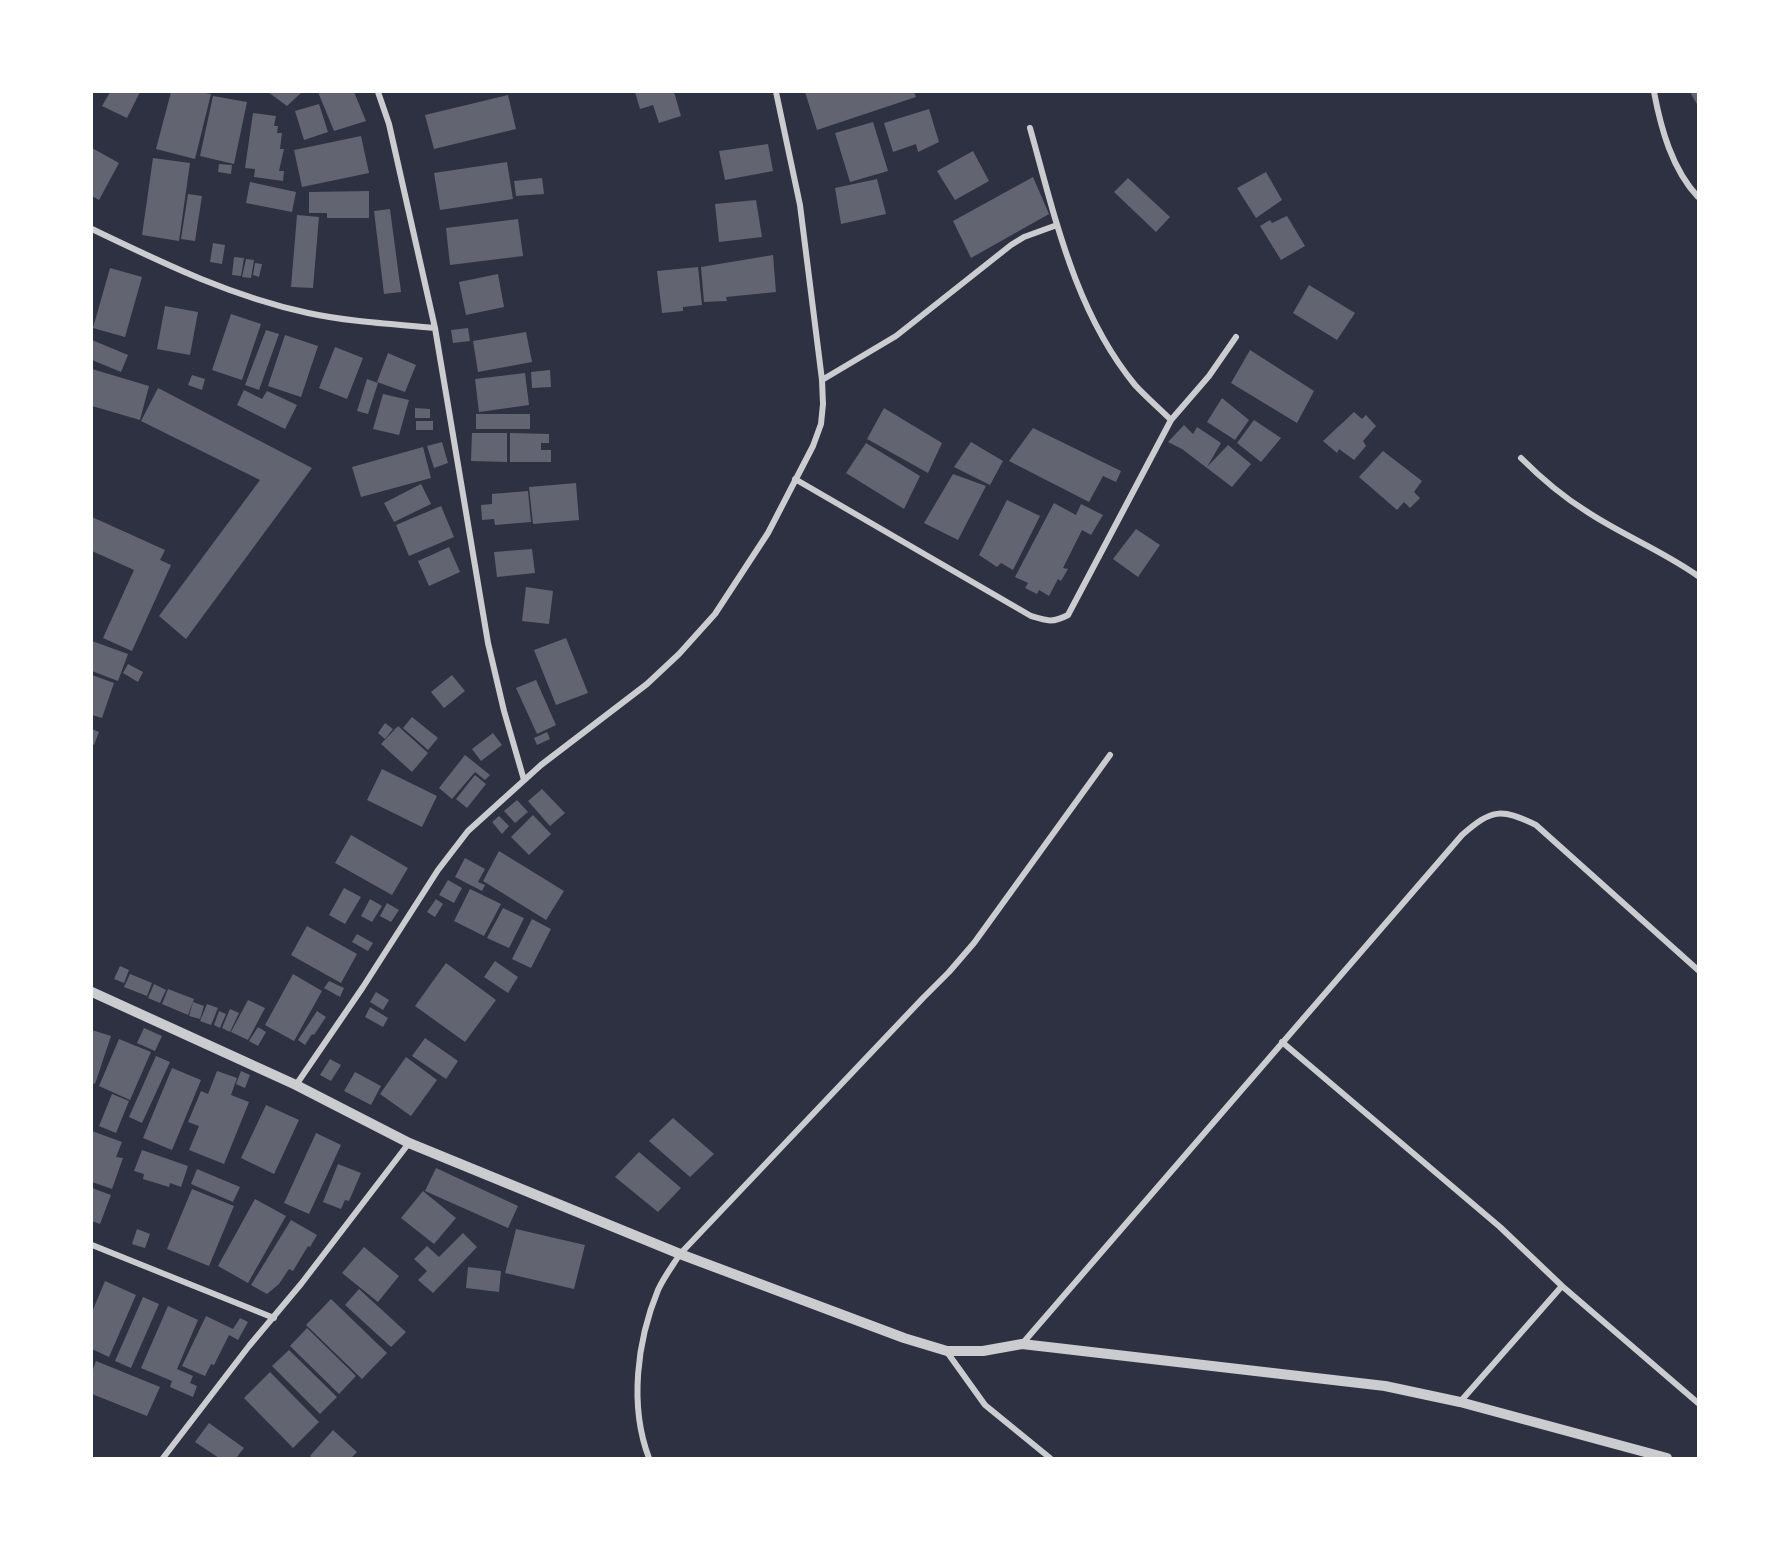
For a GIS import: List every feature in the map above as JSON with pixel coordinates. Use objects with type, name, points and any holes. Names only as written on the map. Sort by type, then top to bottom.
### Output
[{"type":"street","points":[[378,92],[389,124],[435,328],[488,643],[504,711],[524,780]]},
{"type":"street","points":[[296,1085],[363,987],[438,870],[468,831],[524,780],[647,684],[679,654],[715,614],[768,533],[813,446],[821,424],[822,380],[800,205],[776,92]]},
{"type":"street","points":[[1654,92],[1658,113],[1674,162],[1698,197]]},
{"type":"street","points":[[1030,128],[1057,225],[1085,305],[1109,348],[1136,386],[1171,420]]},
{"type":"street","points":[[822,380],[896,336],[1024,237],[1057,225]]},
{"type":"street","points":[[92,229],[195,278],[268,302],[309,313],[346,319],[435,328]]},
{"type":"street","points":[[795,479],[1031,616],[1046,621],[1058,620],[1068,615],[1171,420],[1209,376],[1236,337]]},
{"type":"street","points":[[1521,458],[1542,479],[1587,512],[1679,562],[1698,576]]},
{"type":"street","points":[[649,1458],[641,1437],[638,1398],[639,1360],[648,1320],[659,1288],[680,1254],[950,972],[974,943],[1110,755]]},
{"type":"street","points":[[1022,1344],[1462,835],[1482,818],[1501,812],[1536,825],[1698,970]]},
{"type":"street","points":[[92,992],[296,1085],[409,1143],[680,1254],[904,1338],[947,1351],[982,1351],[1022,1344],[1283,1372],[1385,1386],[1460,1402],[1667,1458]]},
{"type":"street","points":[[1282,1041],[1500,1227],[1562,1286],[1698,1403]]},
{"type":"street","points":[[163,1458],[409,1143]]},
{"type":"street","points":[[92,1245],[274,1318]]},
{"type":"street","points":[[1460,1402],[1562,1286]]},
{"type":"street","points":[[947,1351],[986,1405],[1050,1458]]},
{"type":"building","points":[[110,92],[140,92],[127,118],[102,106]]},
{"type":"building","points":[[171,92],[211,94],[195,159],[156,149]]},
{"type":"building","points":[[268,92],[302,92],[287,106]]},
{"type":"building","points":[[318,92],[354,92],[366,121],[334,131]]},
{"type":"building","points":[[635,92],[674,92],[681,116],[659,123],[653,105],[640,109]]},
{"type":"building","points":[[805,92],[914,92],[916,97],[817,130]]},
{"type":"building","points":[[1690,92],[1698,92],[1698,106]]},
{"type":"building","points":[[508,95],[516,129],[434,149],[425,115]]},
{"type":"building","points":[[213,96],[247,102],[234,164],[200,156]]},
{"type":"building","points":[[319,104],[328,132],[304,140],[295,111]]},
{"type":"building","points":[[929,109],[939,142],[918,152],[916,144],[893,152],[884,123]]},
{"type":"building","points":[[253,113],[276,116],[274,126],[278,126],[277,133],[282,133],[280,149],[284,149],[279,171],[284,171],[283,181],[254,177],[255,169],[245,168]]},
{"type":"building","points":[[873,122],[888,171],[850,182],[835,133]]},
{"type":"building","points":[[361,136],[369,173],[302,187],[294,150]]},
{"type":"building","points":[[768,144],[773,171],[725,180],[719,151]]},
{"type":"building","points":[[92,148],[119,163],[99,200],[92,196]]},
{"type":"building","points":[[973,151],[989,181],[955,200],[937,171]]},
{"type":"building","points":[[153,158],[190,163],[179,241],[142,235]]},
{"type":"building","points":[[507,162],[513,199],[440,210],[434,173]]},
{"type":"building","points":[[219,164],[232,165],[231,174],[218,172]]},
{"type":"building","points":[[1266,172],[1282,200],[1256,218],[1237,188]]},
{"type":"building","points":[[1033,177],[1049,214],[971,258],[953,221]]},
{"type":"building","points":[[542,178],[544,194],[516,196],[514,181]]},
{"type":"building","points":[[1128,178],[1170,217],[1156,232],[1114,192]]},
{"type":"building","points":[[877,179],[886,214],[841,224],[835,188]]},
{"type":"building","points":[[250,182],[296,192],[292,212],[246,203]]},
{"type":"building","points":[[369,191],[369,218],[327,218],[327,213],[309,213],[309,192]]},
{"type":"building","points":[[188,194],[202,196],[195,241],[181,239]]},
{"type":"building","points":[[756,200],[762,237],[719,242],[715,204]]},
{"type":"building","points":[[390,209],[401,292],[384,294],[374,211]]},
{"type":"building","points":[[297,215],[319,217],[313,288],[291,287]]},
{"type":"building","points":[[1287,216],[1305,246],[1281,260],[1260,226],[1270,220],[1272,223]]},
{"type":"building","points":[[518,219],[523,256],[450,265],[446,228]]},
{"type":"building","points":[[213,243],[225,245],[222,264],[210,262]]},
{"type":"building","points":[[773,255],[776,292],[726,297],[727,301],[704,302],[701,267]]},
{"type":"building","points":[[234,257],[244,258],[241,276],[232,275]]},
{"type":"building","points":[[246,259],[254,260],[251,278],[242,277]]},
{"type":"building","points":[[255,263],[262,264],[259,277],[253,275]]},
{"type":"building","points":[[698,267],[702,305],[683,307],[683,311],[662,313],[657,271]]},
{"type":"building","points":[[110,268],[142,277],[125,337],[93,328]]},
{"type":"building","points":[[498,274],[504,307],[466,315],[459,282]]},
{"type":"building","points":[[1309,285],[1355,313],[1337,340],[1293,313]]},
{"type":"building","points":[[165,306],[198,312],[190,355],[157,349]]},
{"type":"building","points":[[231,314],[261,324],[242,380],[212,370]]},
{"type":"building","points":[[468,328],[470,341],[453,343],[451,330]]},
{"type":"building","points":[[266,330],[279,334],[259,390],[245,385]]},
{"type":"building","points":[[526,332],[532,362],[478,372],[473,341]]},
{"type":"building","points":[[285,335],[318,346],[301,397],[268,386]]},
{"type":"building","points":[[92,340],[128,355],[121,372],[92,360]]},
{"type":"building","points":[[335,347],[363,358],[347,399],[319,388]]},
{"type":"building","points":[[1250,350],[1314,391],[1297,423],[1231,383]]},
{"type":"building","points":[[388,353],[416,365],[405,392],[377,382]]},
{"type":"building","points":[[92,369],[149,386],[140,420],[92,406]]},
{"type":"building","points":[[550,370],[551,387],[532,388],[531,372]]},
{"type":"building","points":[[525,373],[529,405],[479,412],[475,379]]},
{"type":"building","points":[[192,375],[205,379],[202,390],[188,385]]},
{"type":"building","points":[[367,379],[378,383],[368,414],[357,411]]},
{"type":"building","points":[[158,388],[312,468],[186,639],[159,616],[260,480],[141,421]]},
{"type":"building","points":[[244,390],[262,399],[267,391],[297,405],[285,429],[237,405]]},
{"type":"building","points":[[383,394],[409,400],[399,435],[373,429]]},
{"type":"building","points":[[1222,398],[1249,420],[1235,440],[1207,422]]},
{"type":"building","points":[[415,408],[430,409],[430,418],[415,418]]},
{"type":"building","points":[[884,408],[942,443],[928,473],[867,439]]},
{"type":"building","points":[[1354,412],[1362,419],[1366,415],[1376,426],[1363,441],[1366,446],[1354,460],[1339,449],[1337,453],[1323,441]]},
{"type":"building","points":[[476,414],[530,414],[530,429],[476,429]]},
{"type":"building","points":[[1254,420],[1281,438],[1261,462],[1237,443]]},
{"type":"building","points":[[416,421],[433,421],[433,430],[416,430]]},
{"type":"building","points":[[1184,425],[1193,434],[1197,427],[1221,443],[1207,467],[1228,445],[1251,464],[1232,487],[1182,449],[1168,442]]},
{"type":"building","points":[[1033,428],[1121,471],[1116,482],[1103,476],[1089,502],[1009,461]]},
{"type":"building","points":[[472,433],[507,433],[507,462],[471,461]]},
{"type":"building","points":[[510,433],[549,434],[549,443],[541,443],[541,450],[551,450],[551,462],[510,462]]},
{"type":"building","points":[[442,442],[448,463],[434,468],[427,446]]},
{"type":"building","points":[[971,442],[1003,461],[990,485],[954,467]]},
{"type":"building","points":[[866,443],[920,476],[904,509],[846,473]]},
{"type":"building","points":[[423,447],[431,478],[361,497],[352,467]]},
{"type":"building","points":[[1383,451],[1422,481],[1414,492],[1420,498],[1410,508],[1404,502],[1397,510],[1359,477]]},
{"type":"building","points":[[953,474],[986,486],[958,540],[924,523]]},
{"type":"building","points":[[576,483],[579,520],[533,524],[529,487]]},
{"type":"building","points":[[421,484],[431,504],[394,522],[384,503]]},
{"type":"building","points":[[528,491],[531,522],[495,525],[494,519],[482,520],[481,505],[492,504],[492,494]]},
{"type":"building","points":[[1007,500],[1040,516],[1013,570],[1001,563],[997,567],[979,555]]},
{"type":"building","points":[[1054,503],[1076,515],[1081,504],[1103,515],[1091,535],[1082,530],[1063,568],[1068,569],[1061,581],[1058,579],[1049,596],[1039,590],[1037,594],[1025,588],[1028,583],[1015,577]]},
{"type":"building","points":[[441,506],[454,537],[409,556],[396,525]]},
{"type":"building","points":[[92,517],[165,550],[160,560],[171,565],[132,651],[103,638],[134,570],[92,551]]},
{"type":"building","points":[[1136,529],[1160,545],[1138,577],[1113,559]]},
{"type":"building","points":[[449,547],[460,572],[429,586],[418,561]]},
{"type":"building","points":[[532,549],[535,573],[497,577],[494,552]]},
{"type":"building","points":[[526,587],[553,591],[549,624],[522,621]]},
{"type":"building","points":[[566,638],[588,693],[556,705],[534,650]]},
{"type":"building","points":[[92,641],[128,654],[118,681],[92,671]]},
{"type":"building","points":[[128,664],[143,672],[138,682],[123,673]]},
{"type":"building","points":[[92,675],[114,683],[102,718],[92,715]]},
{"type":"building","points":[[452,675],[465,691],[444,708],[431,692]]},
{"type":"building","points":[[536,680],[556,725],[537,734],[516,688]]},
{"type":"building","points":[[412,717],[438,738],[428,750],[403,728]]},
{"type":"building","points":[[385,723],[393,729],[385,739],[378,733]]},
{"type":"building","points":[[398,726],[428,753],[412,772],[381,744]]},
{"type":"building","points":[[92,729],[99,732],[94,745],[92,744]]},
{"type":"building","points":[[547,732],[550,739],[537,745],[534,738]]},
{"type":"building","points":[[493,733],[502,745],[481,761],[472,749]]},
{"type":"building","points":[[465,755],[490,775],[485,780],[475,772],[452,799],[439,788]]},
{"type":"building","points":[[382,769],[437,796],[422,827],[367,800]]},
{"type":"building","points":[[475,775],[486,784],[467,808],[456,799]]},
{"type":"building","points":[[542,789],[565,813],[550,826],[528,801]]},
{"type":"building","points":[[517,800],[528,812],[515,823],[504,811]]},
{"type":"building","points":[[533,815],[551,834],[529,855],[511,837]]},
{"type":"building","points":[[499,816],[509,826],[502,834],[492,822]]},
{"type":"building","points":[[351,835],[408,868],[392,895],[335,863]]},
{"type":"building","points":[[499,851],[564,891],[546,920],[483,881]]},
{"type":"building","points":[[465,858],[485,869],[478,882],[485,885],[482,891],[455,877]]},
{"type":"building","points":[[448,880],[462,888],[454,903],[439,895]]},
{"type":"building","points":[[344,888],[361,897],[345,924],[329,915]]},
{"type":"building","points":[[470,889],[501,904],[484,936],[454,921]]},
{"type":"building","points":[[370,899],[382,906],[372,922],[361,916]]},
{"type":"building","points":[[436,899],[443,904],[435,917],[427,912]]},
{"type":"building","points":[[387,903],[399,910],[391,922],[380,916]]},
{"type":"building","points":[[503,908],[524,918],[509,948],[487,938]]},
{"type":"building","points":[[532,919],[551,929],[531,968],[512,959]]},
{"type":"building","points":[[307,926],[357,954],[341,983],[291,955]]},
{"type":"building","points":[[357,934],[373,943],[368,951],[352,942]]},
{"type":"building","points":[[495,961],[518,977],[508,993],[484,977]]},
{"type":"building","points":[[446,963],[496,1000],[465,1042],[415,1006]]},
{"type":"building","points":[[120,966],[129,970],[124,983],[114,979]]},
{"type":"building","points":[[130,974],[152,983],[147,996],[124,987]]},
{"type":"building","points":[[293,974],[322,991],[294,1041],[265,1025]]},
{"type":"building","points":[[329,981],[344,988],[340,997],[324,988]]},
{"type":"building","points":[[154,984],[166,990],[160,1003],[148,998]]},
{"type":"building","points":[[168,989],[194,999],[188,1015],[162,1004]]},
{"type":"building","points":[[376,992],[389,1000],[383,1010],[370,1002]]},
{"type":"building","points":[[248,1000],[265,1008],[248,1040],[231,1032]]},
{"type":"building","points":[[193,1002],[204,1006],[200,1019],[189,1016]]},
{"type":"building","points":[[207,1004],[218,1008],[211,1025],[200,1021]]},
{"type":"building","points":[[370,1007],[388,1018],[383,1027],[365,1017]]},
{"type":"building","points":[[230,1009],[239,1013],[230,1032],[222,1028]]},
{"type":"building","points":[[219,1011],[226,1014],[220,1028],[214,1025]]},
{"type":"building","points":[[317,1011],[326,1017],[305,1045],[298,1040]]},
{"type":"building","points":[[258,1027],[266,1032],[258,1046],[249,1041]]},
{"type":"building","points":[[144,1028],[162,1036],[155,1051],[137,1043]]},
{"type":"building","points":[[92,1030],[111,1036],[95,1084],[92,1083]]},
{"type":"building","points":[[425,1038],[458,1061],[446,1079],[412,1056]]},
{"type":"building","points":[[119,1039],[151,1052],[130,1100],[99,1086]]},
{"type":"building","points":[[156,1056],[170,1062],[142,1123],[129,1117]]},
{"type":"building","points":[[406,1057],[437,1080],[411,1116],[380,1094]]},
{"type":"building","points":[[330,1059],[341,1065],[331,1081],[320,1075]]},
{"type":"building","points":[[172,1068],[201,1080],[172,1150],[143,1138]]},
{"type":"building","points":[[217,1071],[237,1078],[231,1095],[249,1102],[224,1164],[189,1150],[199,1126],[188,1122],[201,1091],[208,1094]]},
{"type":"building","points":[[241,1071],[250,1075],[245,1088],[236,1084]]},
{"type":"building","points":[[355,1072],[381,1086],[371,1105],[344,1091]]},
{"type":"building","points":[[112,1094],[129,1101],[116,1133],[99,1126]]},
{"type":"building","points":[[266,1105],[299,1120],[274,1174],[241,1158]]},
{"type":"building","points":[[673,1118],[714,1154],[690,1177],[649,1141]]},
{"type":"building","points":[[92,1131],[122,1142],[116,1157],[123,1158],[112,1189],[92,1182]]},
{"type":"building","points":[[316,1133],[341,1145],[309,1214],[284,1203]]},
{"type":"building","points":[[142,1150],[188,1166],[181,1187],[170,1183],[169,1187],[143,1179],[144,1174],[134,1171]]},
{"type":"building","points":[[639,1152],[681,1188],[658,1212],[615,1177]]},
{"type":"building","points":[[338,1164],[361,1173],[349,1201],[345,1200],[341,1209],[323,1202]]},
{"type":"building","points":[[436,1168],[518,1206],[508,1228],[425,1191]]},
{"type":"building","points":[[197,1169],[240,1187],[233,1202],[191,1184]]},
{"type":"building","points":[[92,1188],[111,1195],[100,1224],[92,1221]]},
{"type":"building","points":[[192,1189],[234,1206],[209,1266],[167,1249]]},
{"type":"building","points":[[423,1191],[456,1218],[434,1244],[401,1218]]},
{"type":"building","points":[[255,1199],[286,1216],[248,1283],[218,1266]]},
{"type":"building","points":[[291,1220],[317,1235],[293,1271],[289,1269],[279,1284],[267,1294],[251,1285]]},
{"type":"building","points":[[137,1229],[150,1234],[145,1248],[132,1244]]},
{"type":"building","points":[[516,1229],[585,1245],[574,1289],[505,1273]]},
{"type":"building","points":[[463,1233],[477,1247],[433,1293],[418,1280],[427,1271],[414,1259],[427,1246],[439,1257]]},
{"type":"building","points":[[364,1247],[399,1276],[378,1302],[342,1273]]},
{"type":"building","points":[[468,1267],[501,1271],[499,1292],[466,1288]]},
{"type":"building","points":[[105,1281],[136,1295],[109,1357],[92,1349],[92,1312]]},
{"type":"building","points":[[359,1289],[406,1332],[391,1347],[345,1305]]},
{"type":"building","points":[[143,1297],[159,1304],[131,1368],[115,1361]]},
{"type":"building","points":[[331,1299],[387,1353],[362,1379],[306,1325]]},
{"type":"building","points":[[168,1306],[198,1320],[177,1369],[193,1376],[190,1383],[197,1386],[193,1397],[170,1387],[172,1381],[141,1368]]},
{"type":"building","points":[[206,1316],[233,1329],[240,1318],[248,1322],[238,1340],[229,1335],[214,1365],[211,1364],[205,1376],[182,1366]]},
{"type":"building","points":[[307,1328],[356,1376],[339,1394],[290,1346]]},
{"type":"building","points":[[289,1350],[337,1397],[320,1414],[272,1366]]},
{"type":"building","points":[[96,1361],[160,1387],[147,1416],[92,1394],[92,1372]]},
{"type":"building","points":[[270,1372],[319,1422],[293,1448],[244,1398]]},
{"type":"building","points":[[209,1423],[244,1448],[236,1458],[219,1458],[195,1442]]},
{"type":"building","points":[[333,1430],[357,1452],[351,1458],[312,1458],[310,1456]]}]
